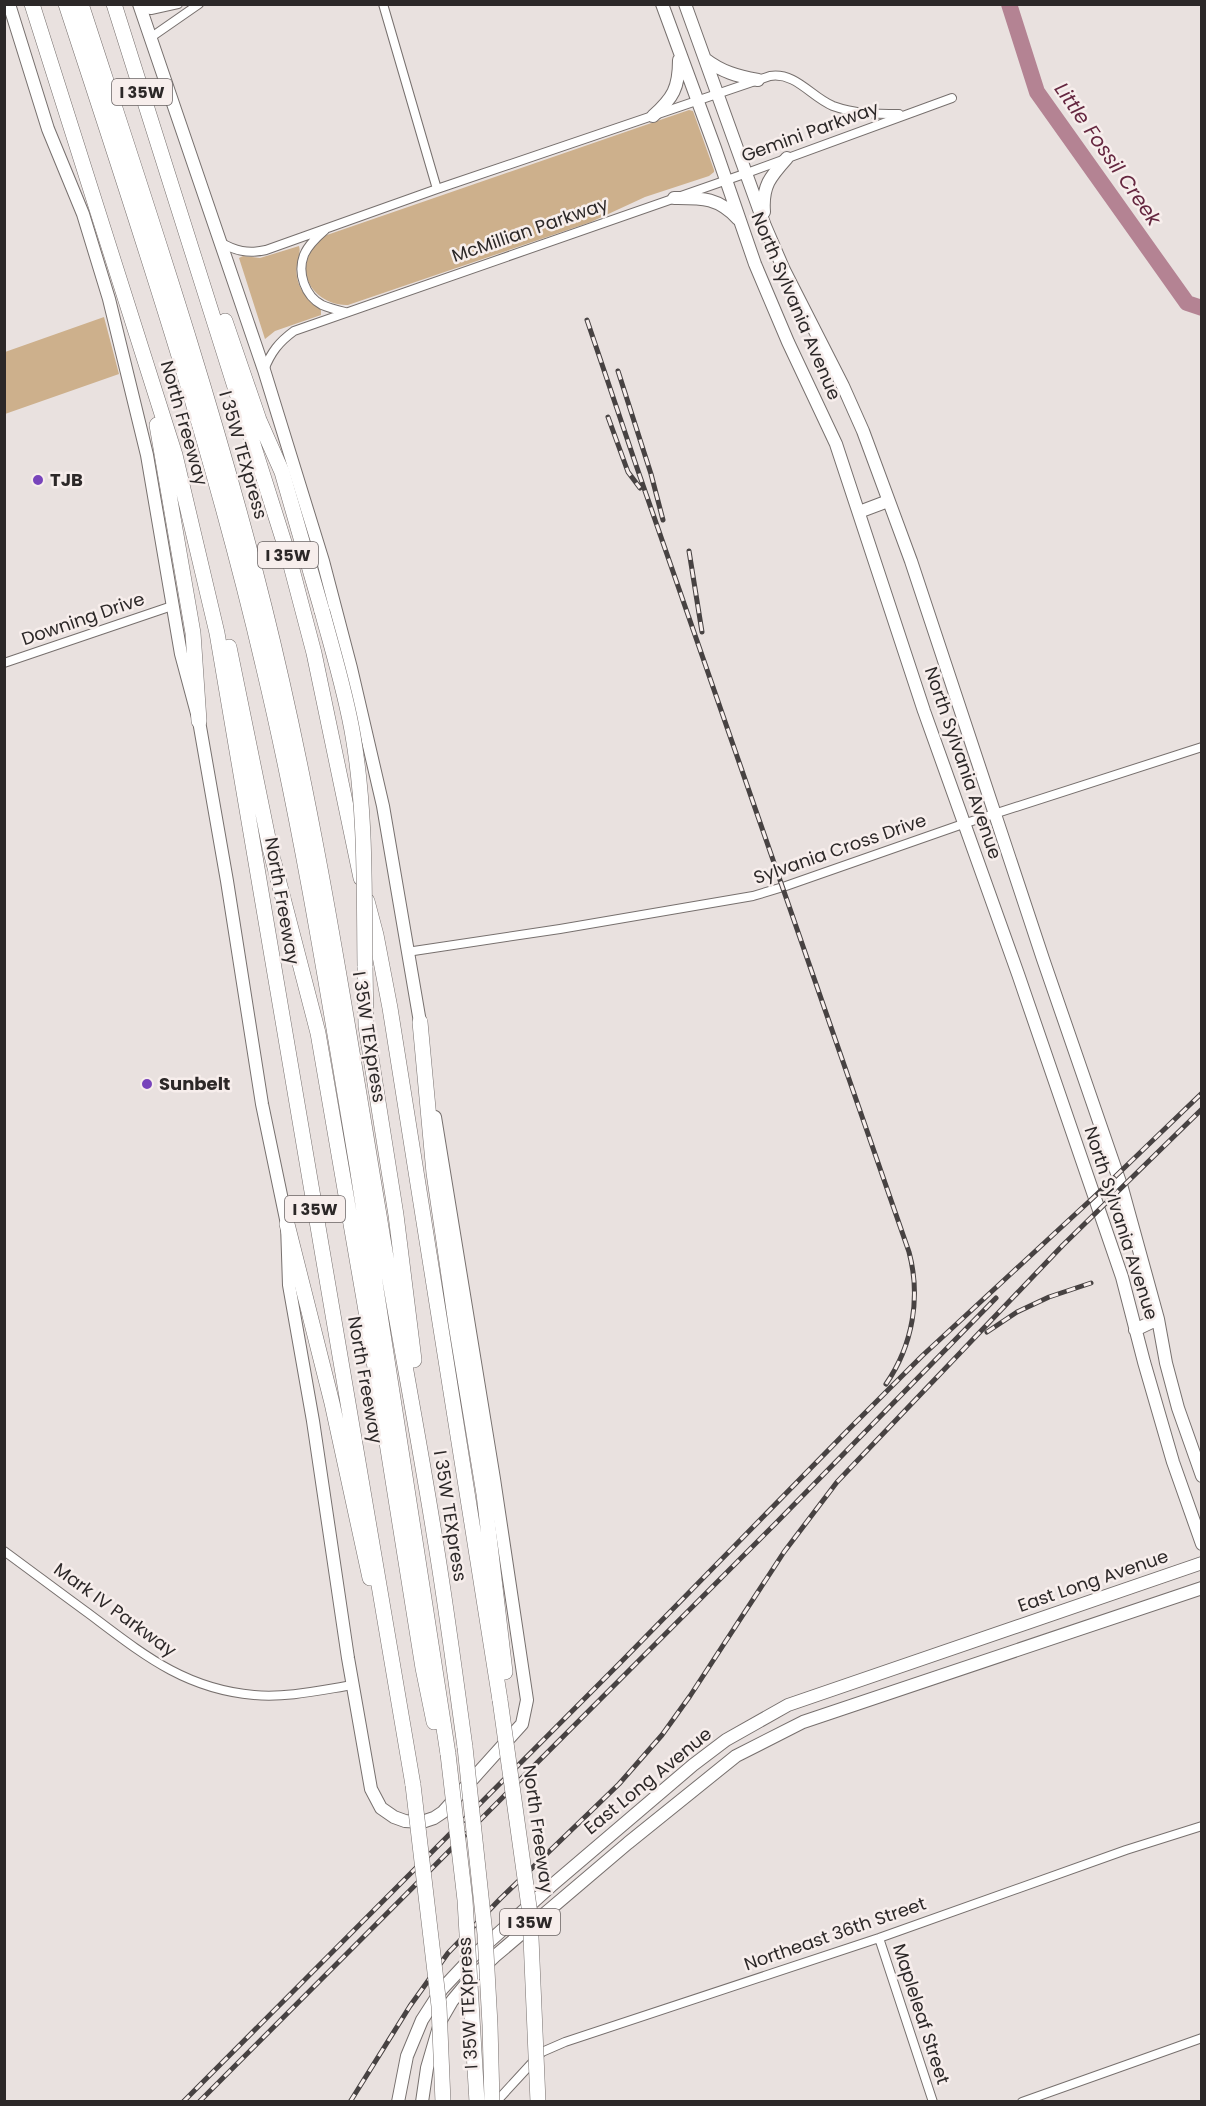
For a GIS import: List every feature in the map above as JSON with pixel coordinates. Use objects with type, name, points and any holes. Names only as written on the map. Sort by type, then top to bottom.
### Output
[{"type":"highway","name":"North Freeway","points":[[32,4],[175,455],[217,633],[413,1785],[439,2006],[443,2102]]},
{"type":"highway","name":"I 35W TEXpress","points":[[66,4],[172,329],[204,435],[264,667],[306,865],[380,1311],[444,1756],[458,1833],[469,1950],[477,2102]]},
{"type":"highway","name":"I 35W TEXpress","points":[[81,4],[197,362],[264,606],[318,847],[434,1533],[465,1746],[485,1934],[494,2102]]},
{"type":"highway","name":"I 35W","points":[[114,4],[263,474],[295,579],[314,652],[357,863],[376,934],[390,1008],[504,1696]]},
{"type":"highway","points":[[181,217],[191,221],[260,420],[282,472],[322,611],[353,736],[363,827],[366,1026],[396,1215],[434,1533]]},
{"type":"highway","points":[[158,401],[157,422],[193,633],[199,721]]},
{"type":"highway","points":[[217,633],[230,649],[270,848],[318,1033],[365,1305],[423,1668],[444,1756]]},
{"type":"highway","points":[[420,1022],[434,1173],[484,1494],[504,1696]]},
{"type":"highway","points":[[287,1224],[332,1403],[371,1582],[387,1626]]},
{"type":"highway","name":"North Freeway","points":[[504,1696],[511,1720],[507,1745],[530,1914],[538,2102]]},
{"type":"main road","points":[[9,4],[48,129],[83,214],[109,299],[147,455],[181,654],[199,721]]},
{"type":"main road","name":"North Sylvania Avenue","points":[[662,4],[755,264],[788,342],[836,444],[963,824],[1086,1168],[1122,1277],[1173,1462],[1202,1544]]},
{"type":"main road","name":"North Sylvania Avenue","points":[[684,4],[765,226],[784,270],[863,431],[956,692],[1122,1188],[1158,1319],[1169,1375],[1202,1476]]},
{"type":"main road","name":"North Freeway","points":[[140,7],[264,370],[322,561],[351,668],[383,806],[492,1467],[527,1700],[522,1724],[443,1812],[422,1822],[394,1816],[381,1808],[371,1790],[313,1421],[289,1285],[287,1224],[262,1104],[199,721]]},
{"type":"main road","points":[[653,116],[672,98],[679,76],[679,53]]},
{"type":"main road","points":[[705,59],[718,69],[732,75],[758,80]]},
{"type":"main road","points":[[765,226],[764,200],[767,180],[787,158]]},
{"type":"main road","points":[[674,198],[703,198],[715,201],[730,210],[742,224]]},
{"type":"main road","points":[[859,512],[888,501]]},
{"type":"main road","points":[[1136,1330],[1158,1319]]},
{"type":"main road","name":"East Long Avenue","points":[[398,2102],[407,2056],[417,2030],[435,1998],[471,1958],[551,1886],[708,1753],[788,1705],[1202,1563]]},
{"type":"main road","name":"East Long Avenue","points":[[422,2102],[424,2080],[433,2041],[441,2020],[452,2001],[479,1970],[628,1843],[736,1756],[803,1722],[1202,1588]]},
{"type":"main road","points":[[954,1648],[961,1669]]},
{"type":"main road","points":[[616,1830],[628,1843]]},
{"type":"main road","points":[[551,1886],[561,1900]]},
{"type":"street","points":[[140,7],[151,10],[178,4]]},
{"type":"street","points":[[150,38],[199,4]]},
{"type":"street","points":[[383,4],[437,189]]},
{"type":"street","name":"Gemini Parkway","points":[[698,100],[778,75],[790,78],[830,105],[846,110],[864,114],[906,114]]},
{"type":"street","name":"Gemini Parkway","points":[[726,180],[952,98]]},
{"type":"street","points":[[220,242],[233,249],[255,252],[278,246],[698,100]]},
{"type":"street","name":"McMillian Parkway","points":[[264,370],[270,353],[280,341],[294,331],[726,180]]},
{"type":"street","points":[[328,227],[304,254],[301,266],[303,281],[309,293],[319,303],[345,312]]},
{"type":"street","name":"Downing Drive","points":[[4,663],[172,606]]},
{"type":"street","name":"Sylvania Cross Drive","points":[[408,952],[753,896],[791,885],[963,824],[1202,747]]},
{"type":"street","name":"Mark IV Parkway","points":[[4,1551],[133,1647],[174,1673],[195,1682],[221,1690],[263,1695],[281,1695],[353,1685]]},
{"type":"street","name":"Northeast 36th Street","points":[[494,2102],[542,2052],[566,2042],[879,1938],[1115,1854],[1202,1826]]},
{"type":"street","name":"Mapleleaf Street","points":[[879,1938],[933,2102]]},
{"type":"street","points":[[1022,2102],[1202,2038]]},
{"type":"shaded area","points":[[689,110],[693,111],[714,170],[709,176],[645,197],[591,222],[348,305],[329,302],[314,291],[309,283],[306,265],[309,255],[313,247],[324,236]]},
{"type":"shaded area","points":[[299,246],[297,279],[302,291],[310,301],[321,309],[321,315],[275,331],[265,339],[239,258],[243,256],[260,258]]},
{"type":"shaded area","points":[[104,317],[119,374],[5,414],[5,352]]},
{"type":"waterway","name":"Little Fossil Creek","points":[[1009,4],[1037,92],[1187,303],[1202,308]]},
{"type":"railway","points":[[587,320],[909,1252],[914,1286],[912,1320],[903,1353],[886,1384]]},
{"type":"railway","points":[[618,371],[651,474],[663,520]]},
{"type":"railway","points":[[608,417],[628,472],[640,488]]},
{"type":"railway","points":[[689,551],[702,632]]},
{"type":"railway","points":[[183,2102],[922,1356],[1095,1196],[1202,1093]]},
{"type":"railway","points":[[350,2102],[410,2006],[448,1953],[500,1899],[619,1784],[662,1735],[784,1552],[837,1482],[1063,1245],[1202,1109]]},
{"type":"railway","points":[[987,1332],[1017,1312],[1049,1297],[1091,1283]]},
{"type":"railway","points":[[199,2102],[776,1523],[996,1298]]},
{"type":"place","name":"TJB","points":[[38,480]]},
{"type":"place","name":"Sunbelt","points":[[147,1084]]}]
